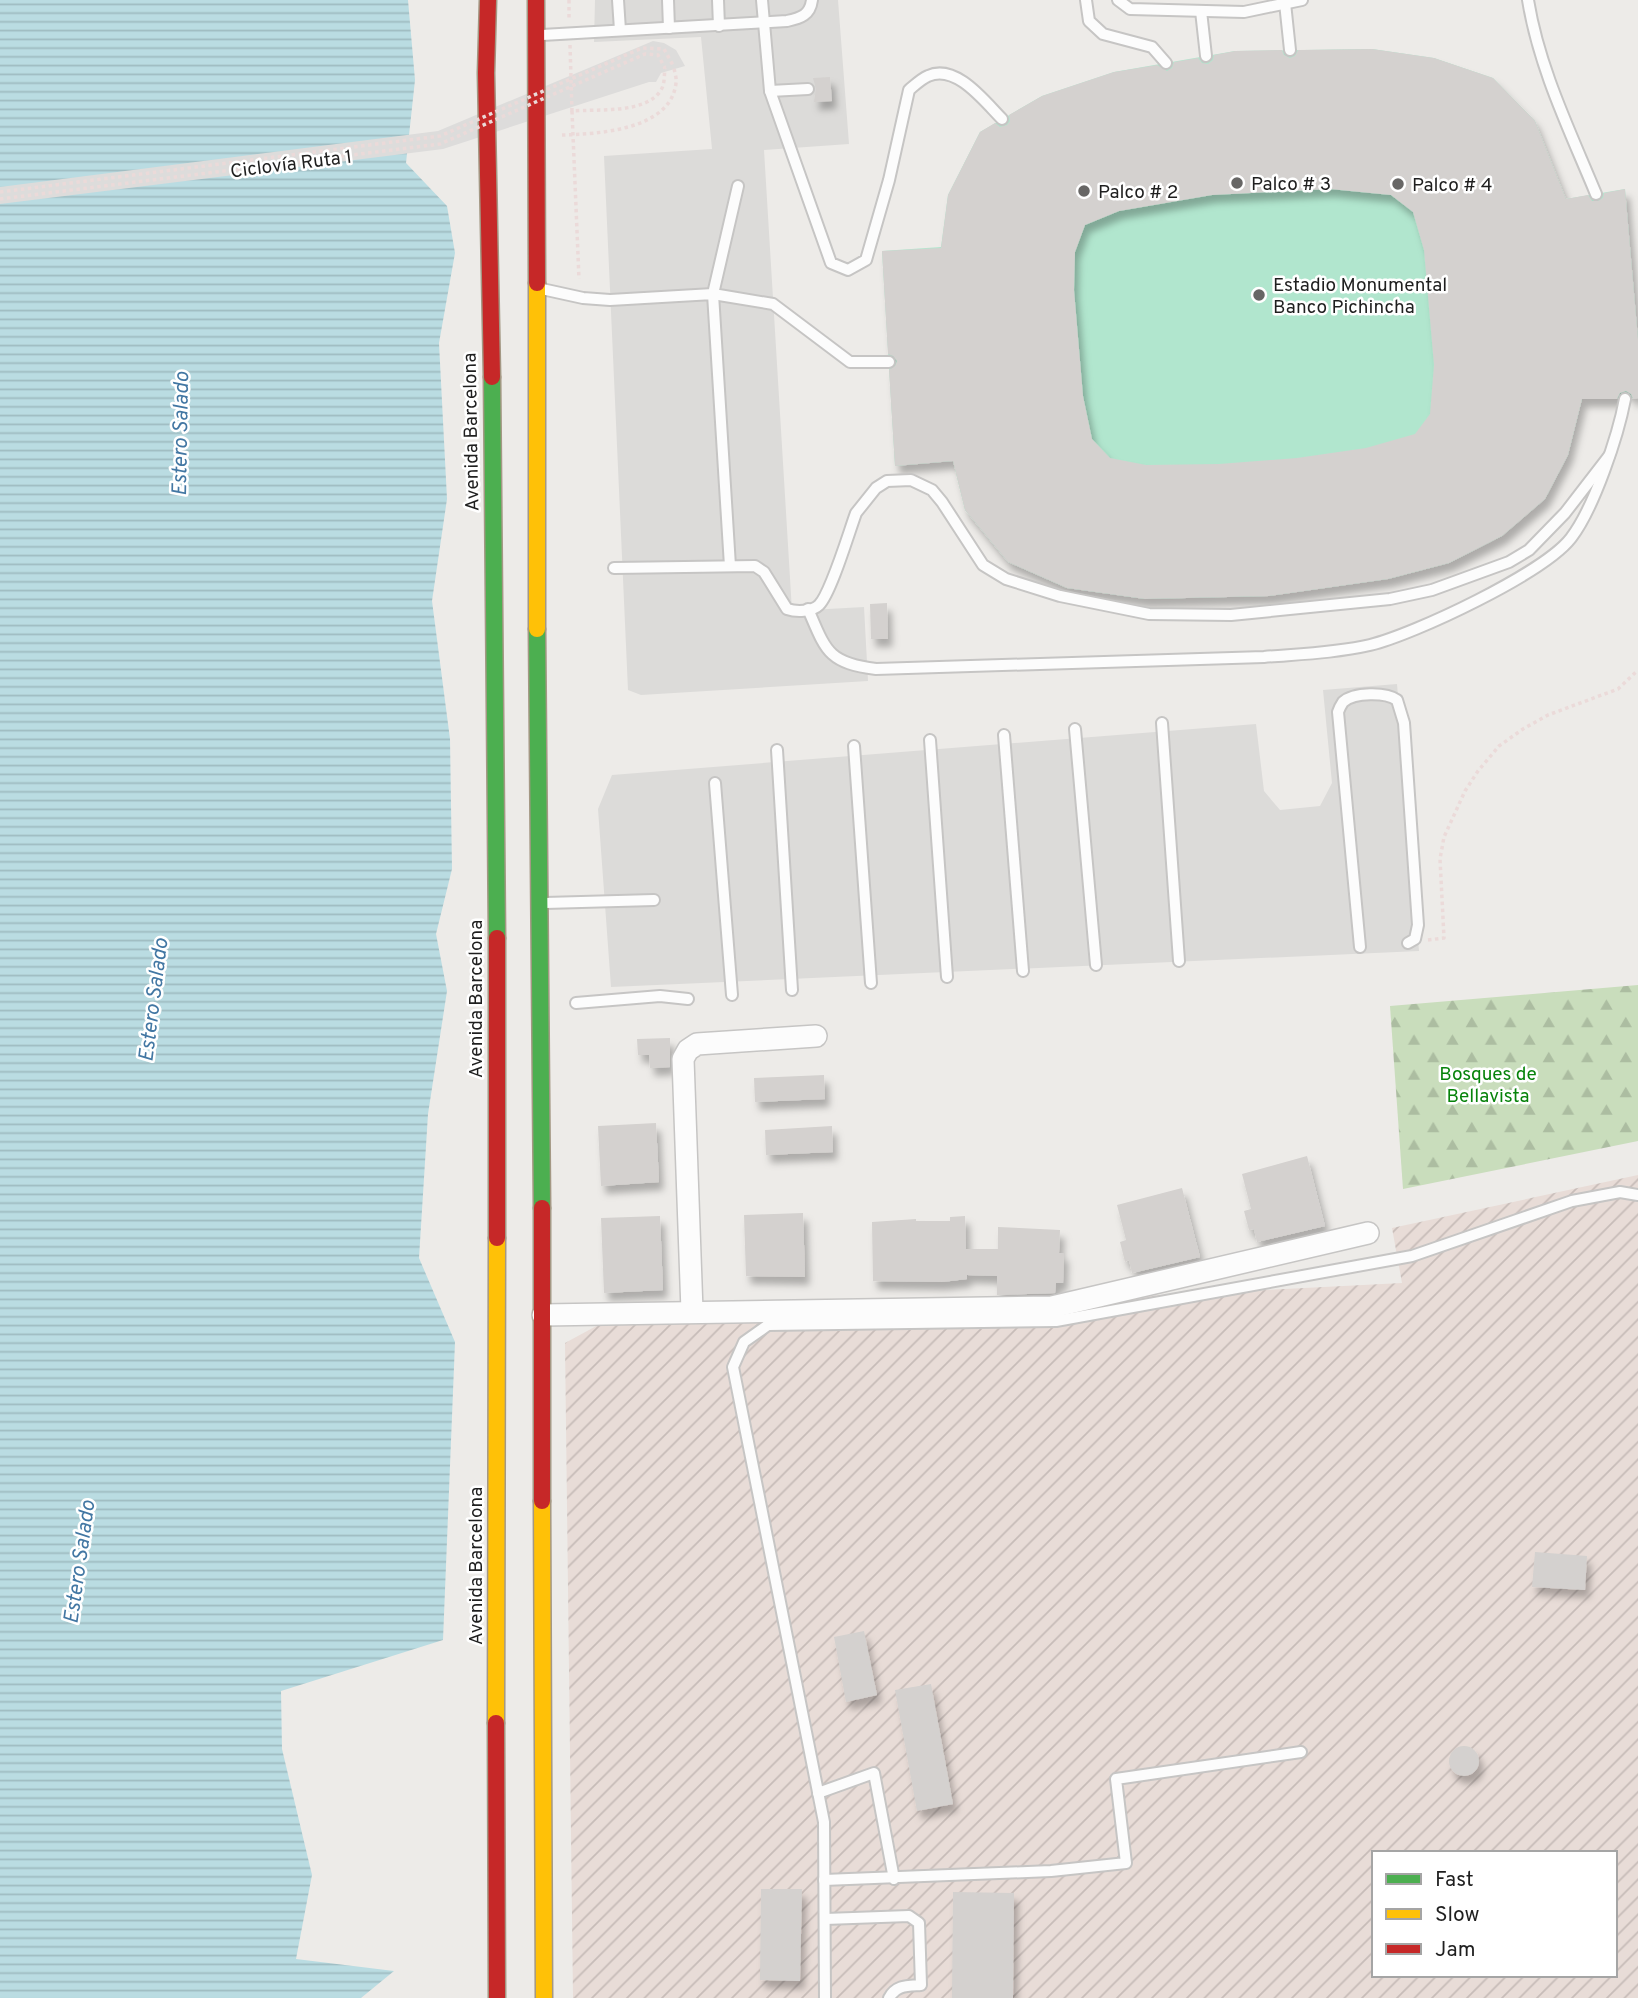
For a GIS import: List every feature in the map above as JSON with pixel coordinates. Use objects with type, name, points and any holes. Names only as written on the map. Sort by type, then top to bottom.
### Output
[{"type":"main road","points":[[488,5],[496,24],[503,29]]},
{"type":"main road","name":"Avenida Barcelona","points":[[488,5],[486,73],[497,1141],[497,1998]]},
{"type":"main road","points":[[536,5],[528,32],[535,74],[538,288],[538,903],[543,1315],[544,1998]]},
{"type":"main road","points":[[486,73],[495,59],[503,55]]},
{"type":"main road","points":[[522,57],[530,64],[535,74]]},
{"type":"main road","points":[[488,286],[504,298]]},
{"type":"main road","points":[[522,299],[538,288]]},
{"type":"main road","points":[[489,327],[505,317]]},
{"type":"main road","points":[[524,319],[538,334]]},
{"type":"main road","points":[[493,563],[498,571],[532,597],[538,605]]},
{"type":"main road","points":[[493,607],[498,598],[519,586],[539,567]]},
{"type":"main road","points":[[496,1087],[500,1096],[520,1105],[535,1100],[541,1091]]},
{"type":"main road","points":[[497,1141],[505,1133],[519,1130],[538,1138],[542,1146]]},
{"type":"street","points":[[692,1311],[683,1059],[688,1049],[697,1044],[816,1036]]},
{"type":"street","points":[[543,1315],[1052,1307],[1368,1233]]},
{"type":"lane","points":[[618,0],[620,30]]},
{"type":"lane","points":[[668,0],[669,28]]},
{"type":"lane","points":[[718,0],[719,26]]},
{"type":"lane","points":[[762,0],[770,91],[831,263],[848,270],[866,260],[889,180],[909,90],[929,75],[949,74],[976,92],[1002,119]]},
{"type":"lane","points":[[528,32],[764,23],[799,18],[807,14],[812,0]]},
{"type":"lane","points":[[1086,0],[1089,21],[1103,34],[1152,47],[1166,63]]},
{"type":"lane","points":[[1118,0],[1130,9],[1244,12],[1302,0]]},
{"type":"lane","points":[[1528,0],[1541,60],[1596,194]]},
{"type":"lane","points":[[1285,4],[1290,50]]},
{"type":"lane","points":[[1202,11],[1206,56]]},
{"type":"lane","points":[[770,91],[808,89]]},
{"type":"lane","points":[[730,566],[713,294],[738,186]]},
{"type":"lane","points":[[538,288],[583,298],[610,300],[713,294],[773,304],[850,362],[889,362]]},
{"type":"lane","points":[[807,609],[821,640],[837,659],[857,667],[876,669],[1226,659],[1328,652],[1370,645],[1397,637],[1463,606],[1534,570],[1555,554],[1572,537],[1587,510],[1609,456],[1625,399]]},
{"type":"lane","points":[[614,568],[748,565],[760,568],[783,606],[792,611],[807,609],[819,604],[827,591],[856,513],[862,504],[876,488],[887,481],[897,479],[911,480],[932,490],[983,565],[1006,579],[1060,596],[1149,614],[1231,615],[1390,599],[1433,590],[1509,562],[1529,550],[1565,513],[1609,456]]},
{"type":"lane","points":[[1360,947],[1338,712],[1349,699],[1382,693],[1397,700],[1404,723],[1418,925],[1415,939],[1408,943]]},
{"type":"lane","points":[[1163,723],[1179,961]]},
{"type":"lane","points":[[1075,729],[1096,965]]},
{"type":"lane","points":[[1004,735],[1023,971]]},
{"type":"lane","points":[[930,740],[947,977]]},
{"type":"lane","points":[[854,746],[871,984]]},
{"type":"lane","points":[[777,750],[792,990]]},
{"type":"lane","points":[[715,783],[732,995]]},
{"type":"lane","points":[[538,903],[654,900]]},
{"type":"lane","points":[[576,1003],[660,996],[688,999]]},
{"type":"lane","points":[[825,1998],[824,1822],[733,1367],[744,1342],[768,1325],[1056,1321],[1412,1256],[1572,1201],[1620,1192],[1638,1195]]},
{"type":"lane","points":[[824,1880],[1051,1871],[1126,1863],[1116,1779],[1301,1752]]},
{"type":"lane","points":[[818,1793],[874,1773],[894,1879]]},
{"type":"lane","points":[[825,1919],[909,1916],[919,1923],[921,1985],[902,1986],[888,1998]]},
{"type":"path","points":[[569,0],[579,279]]},
{"type":"path","points":[[0,192],[440,136],[642,48],[664,49],[674,66],[676,82],[668,104],[640,125],[559,135]]},
{"type":"path","name":"Ciclovía Ruta 1","points":[[0,199],[440,144],[645,54],[658,55],[665,68],[663,88],[651,102],[635,107],[572,111]]},
{"type":"path","points":[[1408,943],[1444,938],[1440,859],[1444,837],[1465,792],[1499,746],[1548,715],[1618,689],[1638,670]]},
{"type":"shaded area","points":[[595,0],[838,0],[849,144],[764,150],[792,611],[864,607],[868,681],[641,695],[628,690],[604,156],[712,149],[701,37],[594,42]]},
{"type":"shaded area","points":[[1397,684],[1419,951],[611,987],[598,809],[612,775],[1256,724],[1264,791],[1280,810],[1320,806],[1332,783],[1323,690]]},
{"type":"shaded area","points":[[1638,1175],[1638,1998],[573,1998],[565,1343],[600,1324],[1402,1283],[1392,1228]]},
{"type":"green space","name":"Estadio Monumental Banco Pichincha","points":[[1372,49],[1434,58],[1493,78],[1535,121],[1566,199],[1625,189],[1638,339],[1638,398],[1582,399],[1568,455],[1545,499],[1502,536],[1449,563],[1388,579],[1269,596],[1145,599],[1067,588],[1008,562],[965,510],[953,461],[895,466],[882,251],[941,247],[948,195],[980,132],[1042,96],[1114,72],[1235,51]]},
{"type":"green space","name":"Bosques de Bellavista","points":[[1638,985],[1638,1141],[1403,1189],[1390,1006]]},
{"type":"water","name":"Estero Salado","points":[[0,0],[408,0],[415,80],[406,163],[447,206],[455,253],[439,343],[447,499],[432,601],[450,739],[452,869],[436,934],[447,991],[428,1114],[419,1258],[455,1342],[443,1640],[281,1691],[282,1749],[312,1875],[296,1959],[394,1971],[361,1998],[0,1998]]},
{"type":"pier","points":[[653,41],[664,43],[676,50],[685,66],[661,73],[656,82],[649,82],[443,149],[0,204],[0,187],[438,131]]},
{"type":"building","name":"Estadio Monumental Banco Pichincha","points":[[1372,49],[1434,58],[1493,78],[1535,121],[1566,199],[1588,195],[1592,201],[1598,201],[1603,198],[1604,193],[1625,189],[1638,339],[1638,398],[1633,399],[1626,391],[1620,393],[1617,399],[1582,399],[1568,455],[1545,499],[1502,536],[1449,563],[1388,579],[1269,596],[1145,599],[1067,588],[1008,562],[965,510],[953,461],[895,466],[889,370],[897,361],[888,354],[882,251],[941,248],[948,195],[980,132],[995,123],[1000,127],[1007,125],[1010,121],[1009,115],[1042,96],[1114,72],[1157,65],[1167,71],[1172,68],[1174,62],[1198,58],[1202,63],[1208,64],[1214,55],[1235,51],[1282,50],[1284,55],[1290,58],[1295,56],[1298,50]],"holes":[[[1330,189],[1391,195],[1413,212],[1424,250],[1434,365],[1430,414],[1415,434],[1366,448],[1297,458],[1219,464],[1146,465],[1110,458],[1092,439],[1083,396],[1074,290],[1075,252],[1085,225],[1119,211],[1212,195]]]},
{"type":"building","points":[[830,77],[832,101],[814,102],[816,89],[813,78]]},
{"type":"building","points":[[887,603],[888,639],[871,639],[870,604]]},
{"type":"building","points":[[670,1038],[670,1067],[650,1068],[649,1055],[638,1055],[637,1039]]},
{"type":"building","points":[[824,1075],[825,1099],[755,1102],[754,1078]]},
{"type":"building","points":[[656,1123],[659,1182],[601,1186],[598,1126]]},
{"type":"building","points":[[832,1126],[833,1152],[766,1155],[765,1130]]},
{"type":"building","points":[[1307,1156],[1325,1226],[1257,1242],[1254,1229],[1249,1230],[1244,1211],[1251,1209],[1242,1174]]},
{"type":"building","points":[[1182,1188],[1200,1257],[1132,1273],[1129,1260],[1125,1262],[1120,1242],[1126,1240],[1117,1205]]},
{"type":"building","points":[[803,1213],[805,1277],[746,1276],[744,1215]]},
{"type":"building","points":[[660,1216],[663,1290],[604,1293],[601,1218]]},
{"type":"building","points":[[965,1216],[966,1249],[998,1249],[998,1227],[1060,1230],[1059,1253],[1064,1253],[1063,1283],[1056,1283],[1055,1293],[997,1295],[997,1276],[967,1275],[967,1279],[942,1282],[873,1281],[872,1222],[916,1219],[950,1221],[950,1217]]},
{"type":"building","points":[[1535,1552],[1587,1556],[1585,1590],[1532,1587]]},
{"type":"building","points":[[864,1631],[877,1695],[846,1702],[834,1637]]},
{"type":"building","points":[[931,1684],[953,1804],[917,1811],[895,1690]]},
{"type":"building","points":[[1464,1746],[1475,1750],[1479,1761],[1475,1772],[1464,1776],[1453,1772],[1449,1761],[1453,1750]]},
{"type":"building","points":[[761,1889],[802,1889],[800,1981],[760,1980]]},
{"type":"building","points":[[953,1892],[1014,1893],[1013,1998],[952,1998]]},
{"type":"traffic: fast","points":[[492,377],[497,938]]},
{"type":"traffic: fast","points":[[537,629],[542,1208]]},
{"type":"traffic: slow","points":[[537,283],[537,629]]},
{"type":"traffic: slow","points":[[496,1723],[497,1238]]},
{"type":"traffic: slow","points":[[542,1501],[544,1998]]},
{"type":"traffic: jam","points":[[488,0],[486,73],[492,377]]},
{"type":"traffic: jam","points":[[536,0],[537,283]]},
{"type":"traffic: jam","points":[[497,938],[497,1238]]},
{"type":"traffic: jam","points":[[542,1208],[542,1501]]},
{"type":"traffic: jam","points":[[496,1723],[497,1998]]},
{"type":"place","name":"Palco # 3","points":[[1237,183]]},
{"type":"place","name":"Palco # 4","points":[[1398,184]]},
{"type":"place","name":"Palco # 2","points":[[1084,191]]},
{"type":"place","name":"Estadio Monumental Banco Pichincha","points":[[1259,295]]}]
